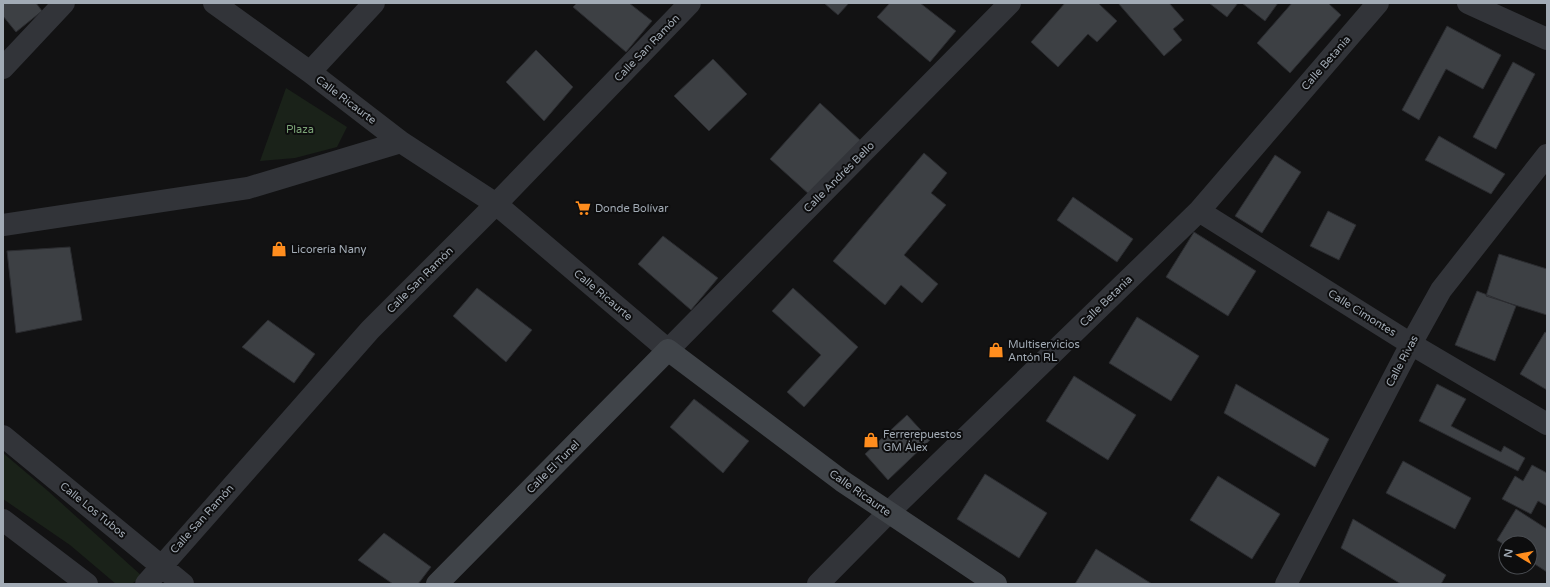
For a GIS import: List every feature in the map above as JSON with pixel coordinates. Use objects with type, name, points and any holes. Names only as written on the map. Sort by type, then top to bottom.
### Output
[{"type":"street","points":[[3,68],[64,3]]},
{"type":"street","name":"Calle Ricaurte","points":[[214,3],[310,72],[401,142],[496,204],[668,350],[842,481],[996,584]]},
{"type":"street","points":[[310,72],[374,3]]},
{"type":"street","name":"Calle San Ramón","points":[[146,584],[370,330],[496,204],[690,3]]},
{"type":"street","name":"Calle Andrés Bello","points":[[668,350],[1010,3]]},
{"type":"street","name":"Calle Betania","points":[[818,584],[888,513],[1199,211],[1378,3]]},
{"type":"street","points":[[1468,3],[1547,39]]},
{"type":"street","points":[[3,225],[248,188],[401,142]]},
{"type":"street","name":"Calle Rivas","points":[[1286,584],[1440,290],[1547,156]]},
{"type":"street","name":"Calle Cimontes","points":[[1199,211],[1411,344],[1547,424]]},
{"type":"street","name":"Calle El Tunel","points":[[437,584],[668,350]]},
{"type":"street","name":"Calle Los Tubos","points":[[3,436],[183,584]]},
{"type":"street","points":[[3,520],[87,584]]},
{"type":"green space","name":"Plaza","points":[[286,88],[347,127],[337,147],[295,158],[260,161]]},
{"type":"green space","points":[[3,453],[48,491],[143,577],[131,584],[116,584],[70,545],[3,499]]},
{"type":"building","points":[[3,3],[36,3],[42,11],[16,32],[3,16]]},
{"type":"building","points":[[577,3],[629,3],[652,21],[626,52],[573,7]]},
{"type":"building","points":[[824,3],[849,3],[838,15]]},
{"type":"building","points":[[890,3],[920,3],[956,31],[930,62],[877,17]]},
{"type":"building","points":[[1065,3],[1098,3],[1117,21],[1097,42],[1088,34],[1058,67],[1031,42]]},
{"type":"building","points":[[1118,3],[1169,3],[1184,20],[1173,29],[1182,40],[1164,56]]},
{"type":"building","points":[[1209,3],[1238,3],[1227,17]]},
{"type":"building","points":[[1242,3],[1278,3],[1265,21]]},
{"type":"building","points":[[1292,3],[1328,3],[1341,15],[1290,73],[1257,43]]},
{"type":"building","points":[[1447,26],[1501,55],[1483,89],[1446,69],[1419,120],[1402,110]]},
{"type":"building","points":[[536,50],[573,87],[544,121],[506,82]]},
{"type":"building","points":[[713,59],[747,94],[709,131],[674,96]]},
{"type":"building","points":[[1513,62],[1535,74],[1496,149],[1473,137]]},
{"type":"building","points":[[820,103],[861,141],[811,196],[770,159]]},
{"type":"building","points":[[1439,136],[1505,174],[1491,194],[1425,160]]},
{"type":"building","points":[[924,153],[947,173],[931,193],[946,205],[904,255],[938,284],[922,303],[901,285],[885,305],[833,261]]},
{"type":"building","points":[[1275,155],[1301,172],[1262,233],[1235,216]]},
{"type":"building","points":[[1073,197],[1133,239],[1117,262],[1057,220]]},
{"type":"building","points":[[1328,211],[1356,225],[1339,260],[1310,246]]},
{"type":"building","points":[[1194,232],[1256,271],[1228,316],[1166,277]]},
{"type":"building","points":[[663,236],[718,278],[691,310],[638,264]]},
{"type":"building","points":[[70,247],[82,320],[16,333],[7,251]]},
{"type":"building","points":[[1499,254],[1547,269],[1547,315],[1486,296]]},
{"type":"building","points":[[477,288],[532,330],[506,362],[453,316]]},
{"type":"building","points":[[793,288],[858,347],[804,407],[787,392],[821,355],[772,311]]},
{"type":"building","points":[[1477,291],[1516,306],[1495,361],[1455,345]]},
{"type":"building","points":[[1137,317],[1199,356],[1171,401],[1109,363]]},
{"type":"building","points":[[268,320],[315,354],[294,383],[242,347]]},
{"type":"building","points":[[1545,332],[1547,333],[1547,390],[1520,374]]},
{"type":"building","points":[[1074,376],[1136,415],[1108,460],[1046,421]]},
{"type":"building","points":[[1236,384],[1329,439],[1315,467],[1224,413]]},
{"type":"building","points":[[1437,384],[1466,399],[1451,426],[1501,452],[1504,446],[1525,458],[1518,471],[1419,421]]},
{"type":"building","points":[[694,399],[749,441],[723,473],[670,427]]},
{"type":"building","points":[[907,415],[930,440],[888,480],[865,454]]},
{"type":"building","points":[[1403,461],[1471,498],[1455,529],[1386,493]]},
{"type":"building","points":[[1532,465],[1547,473],[1547,506],[1538,501],[1531,514],[1502,499],[1515,476],[1523,481]]},
{"type":"building","points":[[985,474],[1047,513],[1019,558],[957,519]]},
{"type":"building","points":[[1218,476],[1280,514],[1252,559],[1190,520]]},
{"type":"building","points":[[1516,509],[1547,529],[1547,572],[1538,566],[1538,535],[1500,535]]},
{"type":"building","points":[[1353,519],[1446,575],[1441,584],[1401,584],[1341,548]]},
{"type":"building","points":[[384,533],[431,567],[418,584],[393,584],[358,560]]},
{"type":"building","points":[[1096,549],[1152,584],[1075,584]]},
{"type":"place","name":"Donde Bolívar","points":[[583,208]]},
{"type":"place","name":"Licorería Nany","points":[[279,249]]},
{"type":"place","name":"Multiservicios Antón RL","points":[[996,350]]},
{"type":"place","name":"Ferrerepuestos GM Álex","points":[[871,440]]}]
